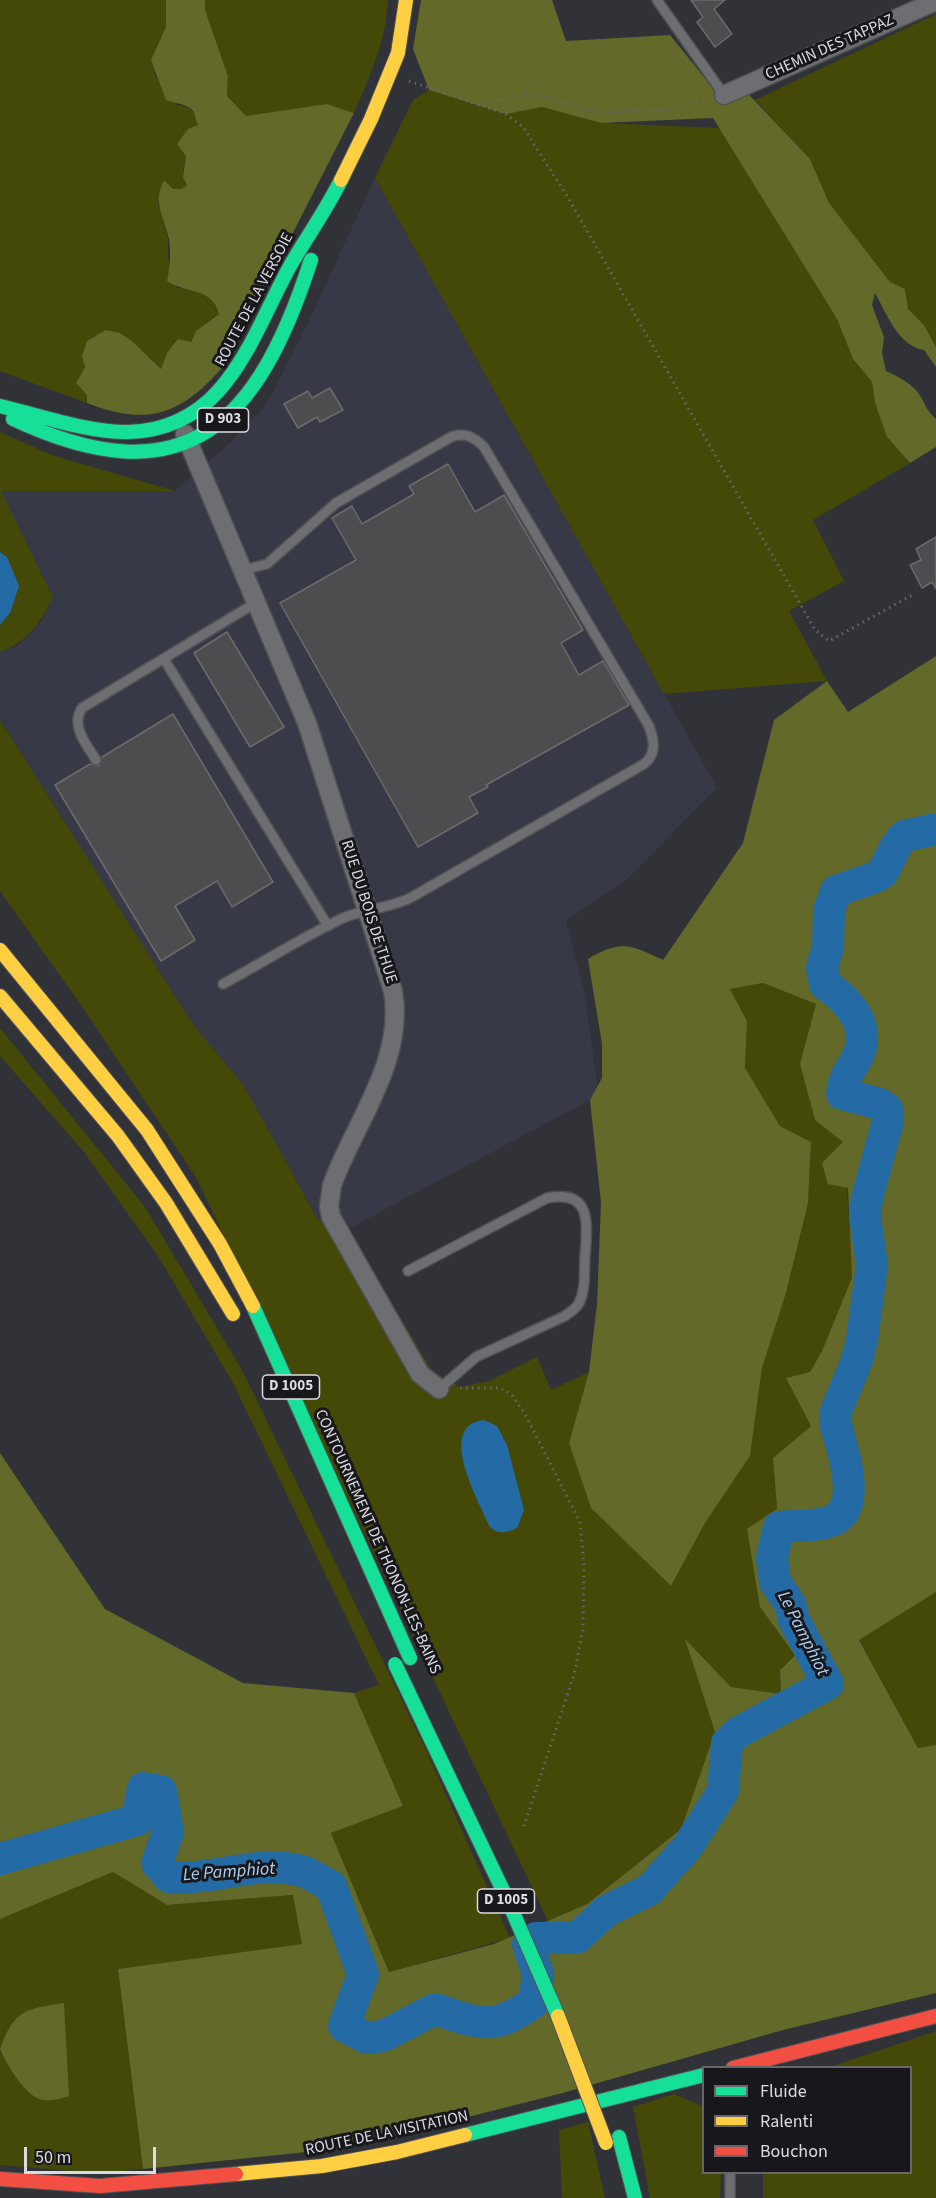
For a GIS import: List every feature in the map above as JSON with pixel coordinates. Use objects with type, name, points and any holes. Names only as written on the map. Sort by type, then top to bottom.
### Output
[{"type":"main road","name":"ROUTE DE LA VERSOIE","points":[[0,413],[56,440],[100,453],[145,454],[188,442],[228,416],[259,378],[306,279],[328,207],[391,74],[400,41],[406,0]]},
{"type":"main road","name":"ROUTE DE LA VERSOIE","points":[[0,406],[116,432],[146,431],[179,421],[206,404],[230,381],[299,250],[328,207]]},
{"type":"main road","points":[[0,936],[22,976]]},
{"type":"main road","name":"CONTOURNEMENT DE THONON-LES-BAINS","points":[[0,950],[147,1130],[220,1244],[257,1313],[413,1663]]},
{"type":"main road","points":[[0,996],[118,1136],[197,1252],[242,1330]]},
{"type":"main road","name":"CONTOURNEMENT DE THONON-LES-BAINS","points":[[392,1659],[526,1944],[613,2140],[635,2198]]},
{"type":"main road","name":"D 1005","points":[[469,1786],[573,2015]]},
{"type":"main road","points":[[737,2066],[936,2016]]},
{"type":"main road","name":"ROUTE DE LA VISITATION","points":[[0,2180],[100,2186],[322,2166],[397,2152],[702,2076]]},
{"type":"main road","name":"CONTOURNEMENT DE THONON-LES-BAINS","points":[[604,2090],[612,2114],[613,2171]]},
{"type":"street","name":"CHEMIN DES TAPPAZ","points":[[724,95],[936,1]]},
{"type":"street","name":"RUE DU BOIS DE THUE","points":[[179,421],[307,723],[393,991],[395,1027],[390,1056],[336,1175],[329,1206],[336,1228],[420,1374],[439,1389]]},
{"type":"lane","points":[[657,0],[724,95]]},
{"type":"lane","points":[[223,984],[328,926],[366,909],[394,904],[412,897],[644,764],[653,752],[651,732],[484,447],[473,437],[459,435],[451,437],[336,502],[267,564],[243,570]]},
{"type":"lane","points":[[96,760],[79,730],[77,722],[80,711],[257,602]]},
{"type":"lane","points":[[164,659],[328,926]]},
{"type":"lane","points":[[408,1271],[547,1198],[560,1195],[571,1198],[581,1205],[587,1217],[584,1292],[578,1306],[565,1316],[476,1357],[439,1389]]},
{"type":"lane","points":[[730,2174],[730,2198]]},
{"type":"path","points":[[391,74],[506,114],[524,128],[570,201],[815,630],[830,641],[914,594]]},
{"type":"path","points":[[477,105],[534,94],[599,112],[668,110],[724,95]]},
{"type":"path","points":[[439,1389],[493,1387],[512,1395],[525,1414],[580,1522],[584,1566],[583,1629],[574,1675],[524,1826]]},
{"type":"shaded area","points":[[375,178],[717,788],[627,879],[566,921],[585,995],[598,1091],[590,1100],[348,1229],[318,1220],[244,1086],[192,1023],[0,720],[0,652],[16,647],[32,632],[42,620],[53,597],[0,491],[175,491],[229,444],[267,403],[307,325]]},
{"type":"green space","points":[[0,0],[166,0],[166,27],[152,60],[155,75],[177,105],[185,106],[192,111],[198,121],[197,133],[185,161],[184,177],[187,185],[182,189],[173,189],[164,181],[158,204],[168,238],[168,259],[177,288],[191,290],[208,297],[219,314],[208,321],[191,342],[167,353],[161,369],[133,342],[94,336],[85,347],[83,358],[85,367],[76,383],[87,395],[87,403],[0,371]]},
{"type":"green space","points":[[166,0],[205,0],[205,10],[228,76],[227,96],[246,116],[327,104],[354,113],[227,362],[196,393],[181,404],[165,411],[130,414],[110,411],[87,403],[87,395],[76,383],[85,367],[82,356],[87,341],[106,330],[120,333],[133,342],[161,369],[167,353],[178,339],[191,342],[196,331],[219,314],[211,299],[167,281],[170,244],[160,210],[159,195],[164,180],[173,189],[182,189],[187,185],[183,177],[186,156],[177,144],[188,129],[198,125],[191,109],[166,100],[151,60],[166,27]]},
{"type":"green space","points":[[205,0],[388,0],[381,44],[354,113],[327,104],[246,117],[227,96],[228,76],[205,10]]},
{"type":"green space","points":[[421,0],[552,0],[566,41],[670,35],[716,92],[736,81],[810,159],[829,203],[890,282],[905,289],[908,309],[924,325],[936,347],[936,367],[924,350],[915,347],[900,336],[875,293],[872,305],[884,337],[882,353],[886,371],[912,387],[936,419],[936,447],[910,463],[887,437],[875,403],[872,382],[853,359],[837,319],[713,118],[601,123],[542,107],[506,114],[429,90],[413,49]]},
{"type":"green space","points":[[936,14],[936,347],[924,325],[908,309],[905,289],[890,282],[829,203],[810,159],[755,100]]},
{"type":"green space","points":[[429,90],[506,114],[542,107],[601,123],[720,128],[837,319],[853,359],[872,382],[875,403],[887,437],[910,463],[813,520],[844,581],[789,611],[827,681],[664,694],[375,178],[413,100]]},
{"type":"green space","points":[[0,432],[54,456],[175,491],[1,491],[53,597],[44,615],[26,637],[0,652],[0,625],[10,613],[7,557],[0,552]]},
{"type":"green space","points":[[936,656],[936,1592],[859,1640],[918,1748],[936,1745],[936,1993],[783,2030],[559,2094],[345,2148],[143,2169],[118,1969],[302,1944],[293,1895],[167,1905],[113,1872],[0,1919],[0,1453],[105,1609],[243,1683],[354,1693],[403,1806],[331,1833],[389,1972],[494,1944],[587,1904],[681,1829],[715,1732],[685,1639],[731,1687],[781,1694],[780,1670],[795,1655],[760,1607],[747,1529],[777,1509],[773,1458],[811,1426],[786,1378],[810,1372],[822,1351],[852,1278],[848,1188],[828,1184],[822,1163],[843,1142],[815,1120],[800,1064],[816,1004],[763,983],[730,989],[747,1021],[745,1068],[780,1126],[811,1142],[808,1203],[786,1293],[762,1368],[750,1456],[705,1523],[671,1586],[591,1508],[569,1443],[589,1372],[597,1304],[601,1203],[590,1100],[602,1078],[602,1044],[588,959],[609,949],[626,946],[663,960],[743,843],[774,720],[827,681],[848,712]]},
{"type":"green space","points":[[0,720],[192,1023],[244,1086],[318,1220],[348,1229],[432,1371],[460,1387],[489,1381],[537,1357],[551,1390],[589,1372],[569,1443],[591,1508],[671,1586],[705,1523],[750,1456],[762,1368],[786,1293],[808,1203],[811,1142],[780,1126],[745,1068],[747,1021],[730,989],[763,983],[816,1004],[800,1064],[815,1120],[844,1142],[853,1278],[822,1351],[810,1372],[811,1426],[773,1458],[777,1509],[760,1607],[795,1654],[780,1670],[781,1694],[731,1687],[686,1641],[715,1732],[681,1829],[587,1904],[548,1921],[196,1177],[83,1008],[0,891]]},
{"type":"green space","points":[[0,1028],[145,1207],[243,1372],[426,1750],[510,1938],[389,1972],[331,1833],[403,1806],[354,1693],[379,1685],[232,1381],[158,1256],[84,1152],[0,1056]]},
{"type":"green space","points":[[936,1592],[936,1745],[918,1748],[859,1639]]},
{"type":"green space","points":[[113,1872],[167,1905],[293,1895],[303,1944],[118,1969],[143,2169],[96,2173],[0,2165],[0,2051],[16,2079],[0,2049],[0,1919]]},
{"type":"green space","points":[[64,2003],[69,2096],[43,2100],[27,2091],[11,2070],[0,2049],[10,2026],[16,2019],[30,2010]]},
{"type":"green space","points":[[936,2031],[936,2198],[763,2198],[763,2174],[912,2174],[912,2066],[833,2066]]},
{"type":"green space","points":[[674,2094],[702,2106],[702,2174],[721,2174],[720,2198],[650,2198],[633,2107]]},
{"type":"green space","points":[[588,2122],[605,2198],[562,2198],[559,2130]]},
{"type":"water","points":[[0,552],[7,557],[19,586],[10,613],[0,625]]},
{"type":"water","points":[[484,1420],[497,1426],[507,1445],[524,1510],[517,1528],[506,1532],[496,1531],[490,1527],[464,1466],[461,1449],[463,1435],[470,1425]]},
{"type":"building","points":[[691,0],[725,0],[714,9],[732,34],[715,47],[697,22],[703,17]]},
{"type":"building","points":[[330,388],[343,410],[320,422],[317,417],[298,428],[284,404],[308,391],[312,398]]},
{"type":"building","points":[[448,464],[475,512],[504,495],[583,630],[561,643],[579,675],[603,661],[629,705],[486,785],[488,787],[469,797],[478,813],[418,847],[280,603],[356,560],[332,518],[352,506],[362,524],[414,494],[409,486]]},
{"type":"building","points":[[936,537],[936,589],[932,582],[922,588],[910,565],[921,560],[916,549]]},
{"type":"building","points":[[227,632],[284,727],[250,747],[194,653]]},
{"type":"building","points":[[173,714],[273,882],[232,907],[217,881],[175,906],[195,940],[161,961],[55,785],[90,764],[99,766],[102,757]]},
{"type":"waterway","name":"Le Pamphiot","points":[[0,1859],[137,1820],[143,1788],[161,1791],[168,1832],[157,1863],[169,1877],[202,1876],[269,1867],[306,1872],[331,1886],[363,1974],[344,2026],[367,2038],[383,2036],[435,2009],[486,2022],[507,2018],[520,2012],[534,2002],[538,1974],[528,1944],[536,1938],[578,1937],[606,1911],[649,1890],[688,1846],[723,1791],[727,1743],[737,1733],[828,1684],[794,1620],[790,1604],[775,1582],[772,1558],[779,1527],[831,1521],[841,1514],[847,1504],[848,1476],[835,1422],[836,1411],[857,1360],[862,1339],[872,1265],[865,1217],[867,1198],[888,1121],[887,1109],[880,1104],[842,1094],[845,1080],[861,1048],[862,1037],[860,1026],[850,1007],[825,984],[822,968],[828,947],[829,910],[836,891],[876,877],[883,872],[896,846],[904,836],[936,829]]},
{"type":"traffic: fast","points":[[0,406],[81,427],[114,432],[162,427],[190,415],[213,397],[232,374],[248,349],[290,266],[341,180]]},
{"type":"traffic: fast","points":[[13,419],[73,442],[125,451],[169,448],[207,431],[239,404],[266,365],[290,317],[311,260]]},
{"type":"traffic: fast","points":[[253,1306],[410,1658]]},
{"type":"traffic: fast","points":[[395,1664],[508,1901],[558,2016]]},
{"type":"traffic: fast","points":[[465,2135],[702,2076]]},
{"type":"traffic: fast","points":[[619,2137],[635,2198]]},
{"type":"traffic: slow","points":[[341,180],[371,119],[398,53],[406,0]]},
{"type":"traffic: slow","points":[[0,950],[147,1130],[220,1244],[253,1306]]},
{"type":"traffic: slow","points":[[0,996],[118,1136],[166,1203],[233,1314]]},
{"type":"traffic: slow","points":[[558,2016],[606,2143]]},
{"type":"traffic: slow","points":[[236,2174],[322,2166],[397,2152],[465,2135]]},
{"type":"traffic: jam","points":[[741,2066],[936,2016]]},
{"type":"traffic: jam","points":[[0,2179],[100,2186],[236,2174]]}]
